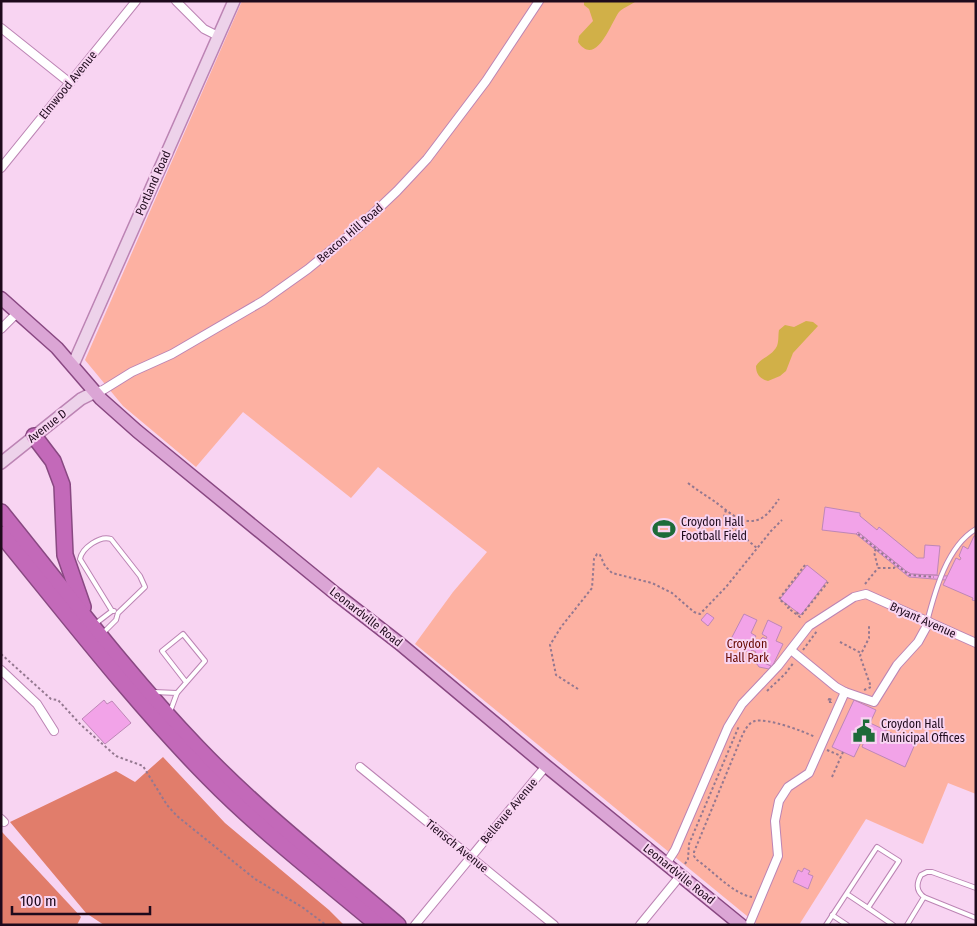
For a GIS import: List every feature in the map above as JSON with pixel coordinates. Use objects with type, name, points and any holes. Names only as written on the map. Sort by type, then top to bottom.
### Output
[{"type":"highway","points":[[34,436],[53,460],[62,485],[65,555],[94,626]]},
{"type":"highway","points":[[1,512],[147,692],[197,748],[247,796],[398,925]]},
{"type":"highway","points":[[1,534],[142,706],[205,774],[260,826],[378,925]]},
{"type":"main road","name":"Leonardville Road","points":[[1,298],[45,336],[108,406],[137,432],[399,643],[666,864],[682,871],[741,925]]},
{"type":"street","name":"Elmwood Avenue","points":[[1,168],[136,1]]},
{"type":"street","points":[[176,1],[204,29],[218,36]]},
{"type":"street","name":"Portland Road","points":[[73,365],[234,1]]},
{"type":"street","name":"Beacon Hill Road","points":[[95,392],[103,390],[132,372],[172,354],[263,301],[308,270],[358,228],[427,159],[486,81],[539,1]]},
{"type":"street","points":[[1,28],[70,83]]},
{"type":"street","points":[[1,329],[18,312]]},
{"type":"street","name":"Avenue D","points":[[1,462],[84,397],[95,392]]},
{"type":"street","name":"Bryant Avenue","points":[[791,650],[806,628],[860,594],[870,595],[976,643]]},
{"type":"street","points":[[666,864],[675,850],[732,718],[746,699],[791,650],[836,687],[844,692],[874,702],[897,665],[913,648],[928,622]]},
{"type":"street","points":[[1,670],[38,704],[54,730]]},
{"type":"street","points":[[749,925],[778,856],[775,821],[779,801],[788,787],[808,774],[844,692]]},
{"type":"street","name":"Bellevue Avenue","points":[[415,925],[546,766]]},
{"type":"street","name":"Tiensch Avenue","points":[[360,767],[554,925]]},
{"type":"street","points":[[640,925],[682,871]]},
{"type":"lane","points":[[928,622],[936,592],[951,555],[964,538],[976,529]]},
{"type":"lane","points":[[94,626],[116,620],[118,613],[144,587],[140,576],[111,539],[107,537],[100,539],[83,550],[80,559],[112,610],[118,613]]},
{"type":"lane","points":[[94,626],[112,610]]},
{"type":"lane","points":[[169,716],[177,693],[206,661],[183,634],[162,651],[186,682]]},
{"type":"lane","points":[[147,692],[177,693]]},
{"type":"lane","points":[[826,925],[877,848],[899,861],[868,908]]},
{"type":"lane","points":[[976,888],[932,872],[921,875],[918,884],[919,894],[924,897],[976,918]]},
{"type":"lane","points":[[847,894],[893,925]]},
{"type":"lane","points":[[907,925],[924,897]]},
{"type":"lane","points":[[832,916],[846,925]]},
{"type":"path","points":[[688,483],[741,519],[756,520],[766,514],[779,499]]},
{"type":"path","points":[[726,510],[724,514],[725,521],[758,549]]},
{"type":"path","points":[[578,689],[556,674],[550,645],[561,627],[593,587],[594,559],[597,554],[600,555],[605,566],[614,574],[652,583],[672,593],[694,612],[700,614],[726,587],[782,520]]},
{"type":"path","points":[[858,534],[909,575],[939,577]]},
{"type":"path","points":[[876,549],[874,552],[878,568]]},
{"type":"path","points":[[805,565],[779,599],[800,618],[828,582]]},
{"type":"path","points":[[878,568],[894,568],[896,565]]},
{"type":"path","points":[[865,584],[878,568]]},
{"type":"path","points":[[859,691],[871,687],[860,656],[869,638],[870,624]]},
{"type":"path","points":[[800,654],[820,627]]},
{"type":"path","points":[[840,642],[861,653]]},
{"type":"path","points":[[1,654],[51,699],[58,700],[81,725],[116,756],[143,766],[167,805],[177,816],[255,879],[302,907],[326,925]]},
{"type":"path","points":[[761,696],[782,677],[797,658]]},
{"type":"path","points":[[762,896],[751,897],[742,894],[694,856],[742,736],[750,724],[755,721],[764,722],[792,728],[812,735],[818,739],[820,746],[841,756]]},
{"type":"path","points":[[682,871],[688,859],[688,844],[741,722]]},
{"type":"path","points":[[832,776],[843,752]]},
{"type":"green space","name":"Croydon Hall Park","points":[[242,1],[976,1],[976,794],[948,783],[923,844],[866,819],[799,925],[758,925],[415,644],[453,592],[487,552],[378,467],[351,498],[243,412],[196,467],[123,406],[85,360]]},
{"type":"shaded area","points":[[584,1],[636,1],[619,12],[602,41],[591,50],[585,49],[578,42],[579,36],[593,21],[589,9],[584,5]]},
{"type":"shaded area","points":[[806,321],[813,322],[818,326],[793,353],[786,371],[780,376],[768,381],[765,380],[758,374],[756,366],[775,349],[778,344],[779,330],[785,325],[794,327]]},
{"type":"shaded area","points":[[163,757],[225,823],[329,910],[344,925],[104,925],[86,913],[10,822],[116,771],[135,782]]},
{"type":"shaded area","points":[[2,832],[81,917],[77,925],[1,925]]},
{"type":"building","points":[[825,507],[860,513],[860,516],[877,530],[879,527],[917,558],[924,558],[925,545],[940,546],[937,575],[911,574],[858,532],[856,534],[822,530]]},
{"type":"building","points":[[858,532],[911,574],[948,576],[946,580],[909,577],[856,534]]},
{"type":"building","points":[[974,536],[976,536],[976,601],[943,585],[956,558],[960,560],[959,556],[963,546],[968,549]]},
{"type":"building","points":[[807,565],[827,581],[801,615],[780,599]]},
{"type":"building","points":[[707,613],[714,618],[708,626],[701,620]]},
{"type":"building","points":[[744,614],[757,620],[751,633],[756,636],[753,641],[760,645],[761,639],[763,637],[766,639],[767,637],[762,634],[768,620],[782,627],[776,641],[783,644],[772,667],[753,658],[756,652],[752,650],[750,653],[731,643],[731,639]]},
{"type":"building","points":[[755,659],[771,666],[769,669],[759,667],[753,662]]},
{"type":"building","points":[[104,700],[107,704],[112,701],[131,723],[105,744],[82,719]]},
{"type":"building","name":"Croydon Hall Municipal Offices","points":[[854,700],[876,710],[870,723],[915,744],[905,767],[862,747],[865,739],[863,738],[854,757],[832,747]]},
{"type":"building","points":[[804,868],[810,871],[808,874],[813,876],[808,889],[793,882],[798,870],[802,872]]},
{"type":"place","name":"Croydon Hall Football Field","points":[[664,529]]},
{"type":"place","name":"Croydon Hall Municipal Offices","points":[[864,731]]}]
